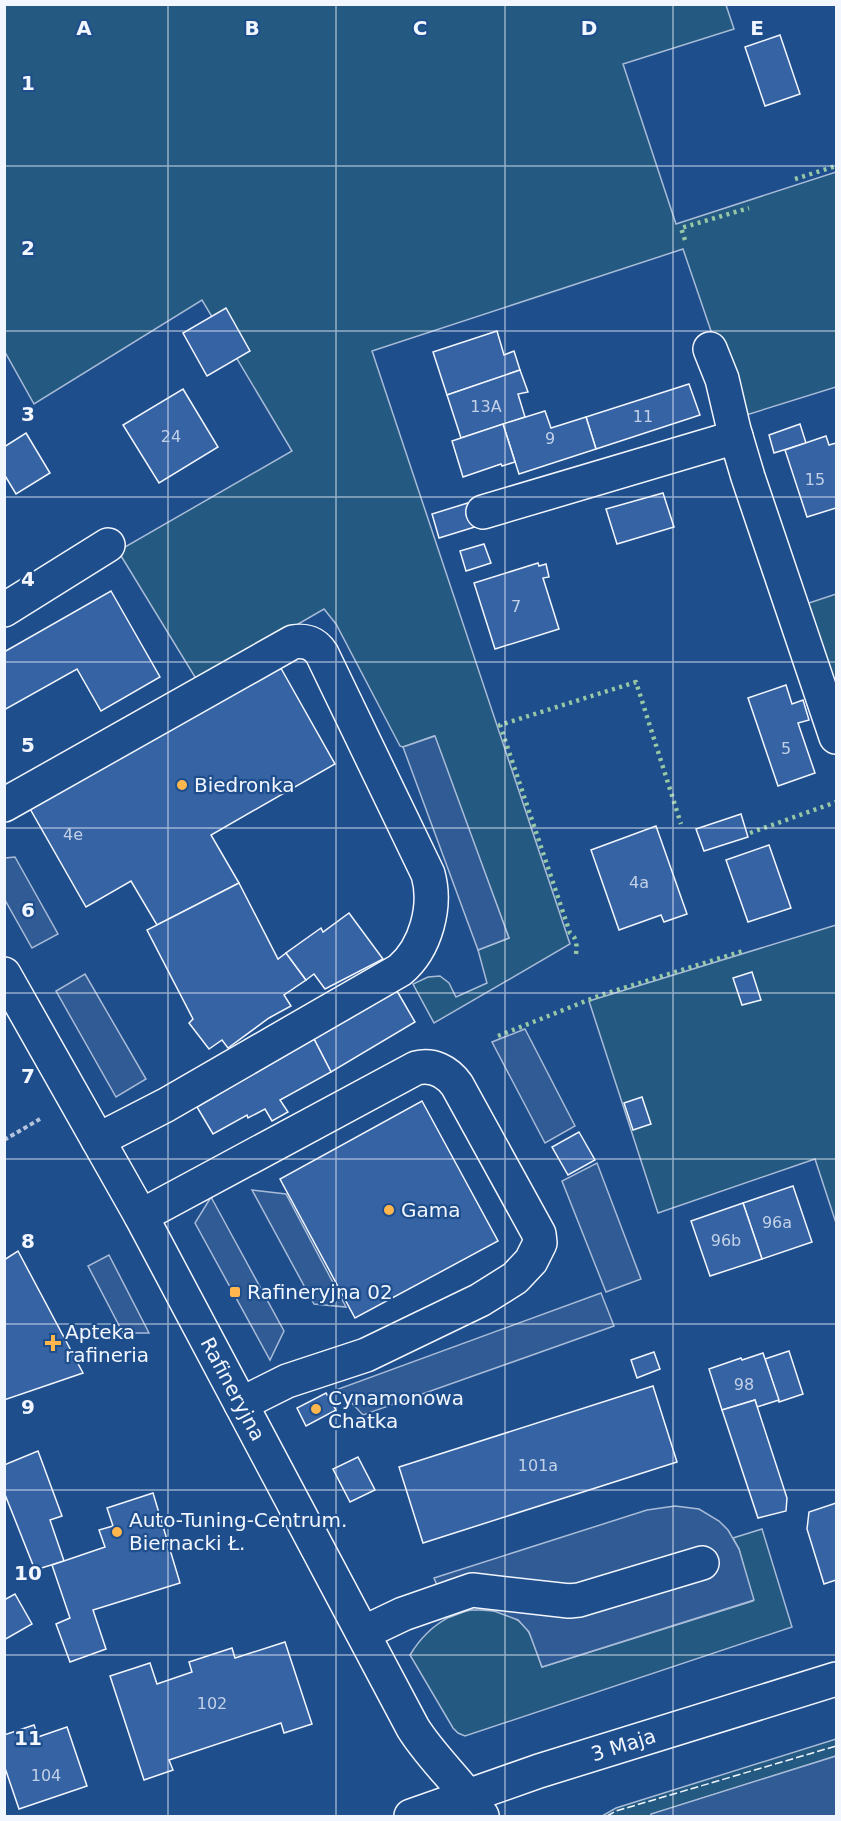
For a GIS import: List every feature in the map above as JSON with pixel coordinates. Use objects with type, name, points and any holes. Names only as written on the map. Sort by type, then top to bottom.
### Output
[{"type":"street","points":[[710,349],[722,379],[736,437],[837,737]]},
{"type":"street","points":[[483,512],[736,437]]},
{"type":"street","points":[[4,610],[108,545]]},
{"type":"street","points":[[4,805],[293,642],[304,641],[315,646],[322,654],[421,858],[430,884],[431,906],[427,925],[411,959],[400,970],[166,1105],[98,1140]]},
{"type":"street","name":"Rafineryjna","points":[[4,974],[141,1216],[406,1715],[426,1748],[476,1806]]},
{"type":"street","points":[[141,1216],[416,1068],[428,1066],[443,1071],[457,1085],[539,1234],[540,1243],[531,1261],[510,1282],[480,1300],[366,1355],[286,1381],[241,1404]]},
{"type":"street","points":[[363,1633],[403,1614],[472,1590],[569,1601],[579,1600],[702,1563]]},
{"type":"street","name":"3 Maja","points":[[411,1816],[476,1806],[550,1768],[837,1679]]},
{"type":"path","points":[[4,1140],[42,1118]]},
{"type":"shaded area","points":[[4,5],[726,5],[734,29],[623,64],[676,224],[836,172],[836,387],[743,416],[717,336],[711,331],[683,249],[372,351],[570,944],[434,1023],[413,984],[428,977],[440,976],[449,983],[456,997],[487,983],[478,950],[509,938],[434,736],[403,747],[400,746],[336,624],[324,609],[198,682],[118,551],[292,451],[202,300],[34,404],[5,352]]},
{"type":"shaded area","points":[[836,594],[836,707],[803,605]]},
{"type":"shaded area","points":[[435,736],[509,938],[478,950],[403,747]]},
{"type":"shaded area","points":[[15,857],[58,934],[32,948],[5,900],[5,858]]},
{"type":"shaded area","points":[[836,925],[836,1223],[815,1159],[658,1213],[589,1001]]},
{"type":"shaded area","points":[[85,974],[146,1079],[116,1097],[56,991]]},
{"type":"shaded area","points":[[525,1029],[575,1126],[545,1143],[492,1042]]},
{"type":"shaded area","points":[[597,1163],[641,1279],[606,1292],[562,1181]]},
{"type":"shaded area","points":[[252,1190],[286,1194],[346,1307],[314,1304]]},
{"type":"shaded area","points":[[211,1197],[284,1331],[270,1360],[195,1223]]},
{"type":"shaded area","points":[[109,1255],[149,1333],[123,1333],[88,1266]]},
{"type":"shaded area","points":[[601,1293],[614,1326],[363,1415],[346,1397],[333,1391]]},
{"type":"shaded area","points":[[675,1506],[699,1509],[719,1521],[728,1530],[739,1549],[754,1600],[542,1667],[529,1632],[518,1620],[494,1611],[480,1610],[469,1610],[450,1617],[434,1578],[647,1510]]},
{"type":"shaded area","points":[[762,1529],[792,1627],[465,1736],[453,1728],[410,1655],[417,1644],[436,1625],[459,1613],[472,1610],[485,1609],[499,1612],[521,1623],[530,1634],[542,1667],[753,1601],[739,1549],[733,1538]]},
{"type":"shaded area","points":[[836,1739],[836,1756],[651,1816],[602,1816],[616,1808]]},
{"type":"shaded area","points":[[836,1756],[836,1816],[651,1816],[651,1814]]},
{"type":"building","points":[[780,35],[800,94],[765,106],[745,47]]},
{"type":"building","points":[[226,308],[250,351],[207,376],[183,333]]},
{"type":"building","points":[[497,331],[504,355],[514,351],[520,370],[447,395],[433,352]]},
{"type":"building","points":[[520,370],[528,392],[518,394],[525,417],[461,438],[447,395]]},
{"type":"building","points":[[689,384],[700,415],[596,449],[586,417]]},
{"type":"building","points":[[183,389],[218,447],[159,483],[123,425]]},
{"type":"building","points":[[545,411],[551,428],[586,417],[596,449],[519,474],[503,424]]},
{"type":"building","points":[[503,424],[515,462],[502,466],[501,464],[463,477],[452,441]]},
{"type":"building","points":[[800,424],[806,443],[774,453],[769,435]]},
{"type":"building","points":[[26,433],[50,473],[16,494],[4,474],[4,447]]},
{"type":"building","points":[[826,436],[829,445],[836,443],[836,508],[807,517],[785,450]]},
{"type":"building","points":[[663,493],[674,527],[617,544],[606,509]]},
{"type":"building","points":[[471,502],[478,526],[439,538],[432,514]]},
{"type":"building","points":[[484,544],[491,563],[466,571],[460,551]]},
{"type":"building","points":[[538,563],[539,566],[546,564],[549,577],[543,578],[559,629],[495,649],[474,583]]},
{"type":"building","points":[[111,591],[160,677],[101,711],[77,669],[4,710],[4,652]]},
{"type":"building","name":"Biedronka","points":[[278,663],[335,764],[211,835],[239,883],[157,925],[131,881],[86,907],[29,807]]},
{"type":"building","points":[[786,685],[792,704],[803,700],[809,720],[798,723],[815,773],[778,786],[748,698]]},
{"type":"building","points":[[741,814],[748,837],[704,851],[696,829]]},
{"type":"building","points":[[656,826],[687,914],[664,922],[661,915],[619,930],[591,850]]},
{"type":"building","points":[[769,845],[791,908],[748,922],[726,860]]},
{"type":"building","points":[[239,883],[278,959],[286,953],[306,980],[284,995],[291,1006],[269,1018],[228,1048],[222,1040],[209,1049],[189,1023],[193,1019],[147,930]]},
{"type":"building","points":[[349,913],[383,959],[325,989],[314,974],[306,980],[286,953],[321,928],[323,932]]},
{"type":"building","points":[[752,972],[761,1000],[742,1005],[733,978]]},
{"type":"building","points":[[397,991],[415,1022],[331,1072],[314,1039]]},
{"type":"building","points":[[314,1039],[331,1072],[280,1100],[288,1112],[272,1121],[265,1109],[248,1118],[247,1115],[213,1134],[197,1107]]},
{"type":"building","points":[[642,1097],[651,1124],[633,1130],[624,1103]]},
{"type":"building","name":"Gama","points":[[422,1101],[498,1241],[355,1318],[280,1179]]},
{"type":"building","points":[[579,1132],[595,1160],[568,1175],[552,1147]]},
{"type":"building","points":[[793,1186],[812,1242],[762,1259],[743,1203]]},
{"type":"building","points":[[743,1203],[762,1259],[710,1276],[691,1221]]},
{"type":"building","points":[[18,1251],[83,1373],[4,1400],[4,1260]]},
{"type":"building","points":[[789,1351],[803,1394],[779,1402],[765,1359]]},
{"type":"building","points":[[654,1352],[660,1369],[637,1378],[631,1360]]},
{"type":"building","points":[[763,1353],[779,1400],[757,1407],[755,1400],[722,1410],[709,1369]]},
{"type":"building","points":[[653,1386],[677,1462],[423,1543],[399,1467]]},
{"type":"building","name":"Cynamonowa Chatka","points":[[326,1393],[336,1410],[306,1426],[297,1408]]},
{"type":"building","points":[[755,1400],[787,1498],[786,1511],[758,1518],[722,1410]]},
{"type":"building","points":[[38,1451],[62,1516],[50,1520],[64,1561],[35,1570],[4,1492],[4,1465]]},
{"type":"building","points":[[358,1457],[375,1490],[350,1502],[333,1469]]},
{"type":"building","points":[[153,1493],[180,1583],[93,1610],[106,1649],[70,1662],[56,1624],[70,1618],[52,1565],[105,1547],[99,1530],[113,1526],[107,1508]]},
{"type":"building","points":[[836,1503],[836,1580],[824,1584],[807,1529],[809,1512]]},
{"type":"building","points":[[15,1594],[32,1624],[4,1640],[4,1600]]},
{"type":"building","points":[[285,1642],[312,1724],[284,1733],[281,1723],[169,1760],[173,1770],[144,1780],[110,1676],[150,1663],[157,1684],[192,1672],[189,1662],[232,1648],[235,1658]]},
{"type":"building","points":[[34,1725],[38,1737],[67,1727],[87,1786],[19,1809],[4,1765],[4,1735]]},
{"type":"hedge","points":[[795,179],[836,166]]},
{"type":"hedge","points":[[685,240],[681,228],[749,208]]},
{"type":"hedge","points":[[576,954],[575,939],[570,933],[500,725],[636,682],[681,824]]},
{"type":"hedge","points":[[750,833],[836,802]]},
{"type":"hedge","points":[[498,1036],[601,995],[743,951]]},
{"type":"fence","points":[[607,1816],[616,1811],[836,1746]]},
{"type":"place","name":"Biedronka","points":[[182,785]]},
{"type":"place","name":"Gama","points":[[389,1210]]},
{"type":"place","name":"Rafineryjna 02","points":[[235,1292]]},
{"type":"place","name":"Apteka rafineria","points":[[53,1343]]},
{"type":"place","name":"Cynamonowa Chatka","points":[[316,1409]]},
{"type":"place","name":"Auto-Tuning-Centrum. Biernacki Ł.","points":[[117,1532]]}]
